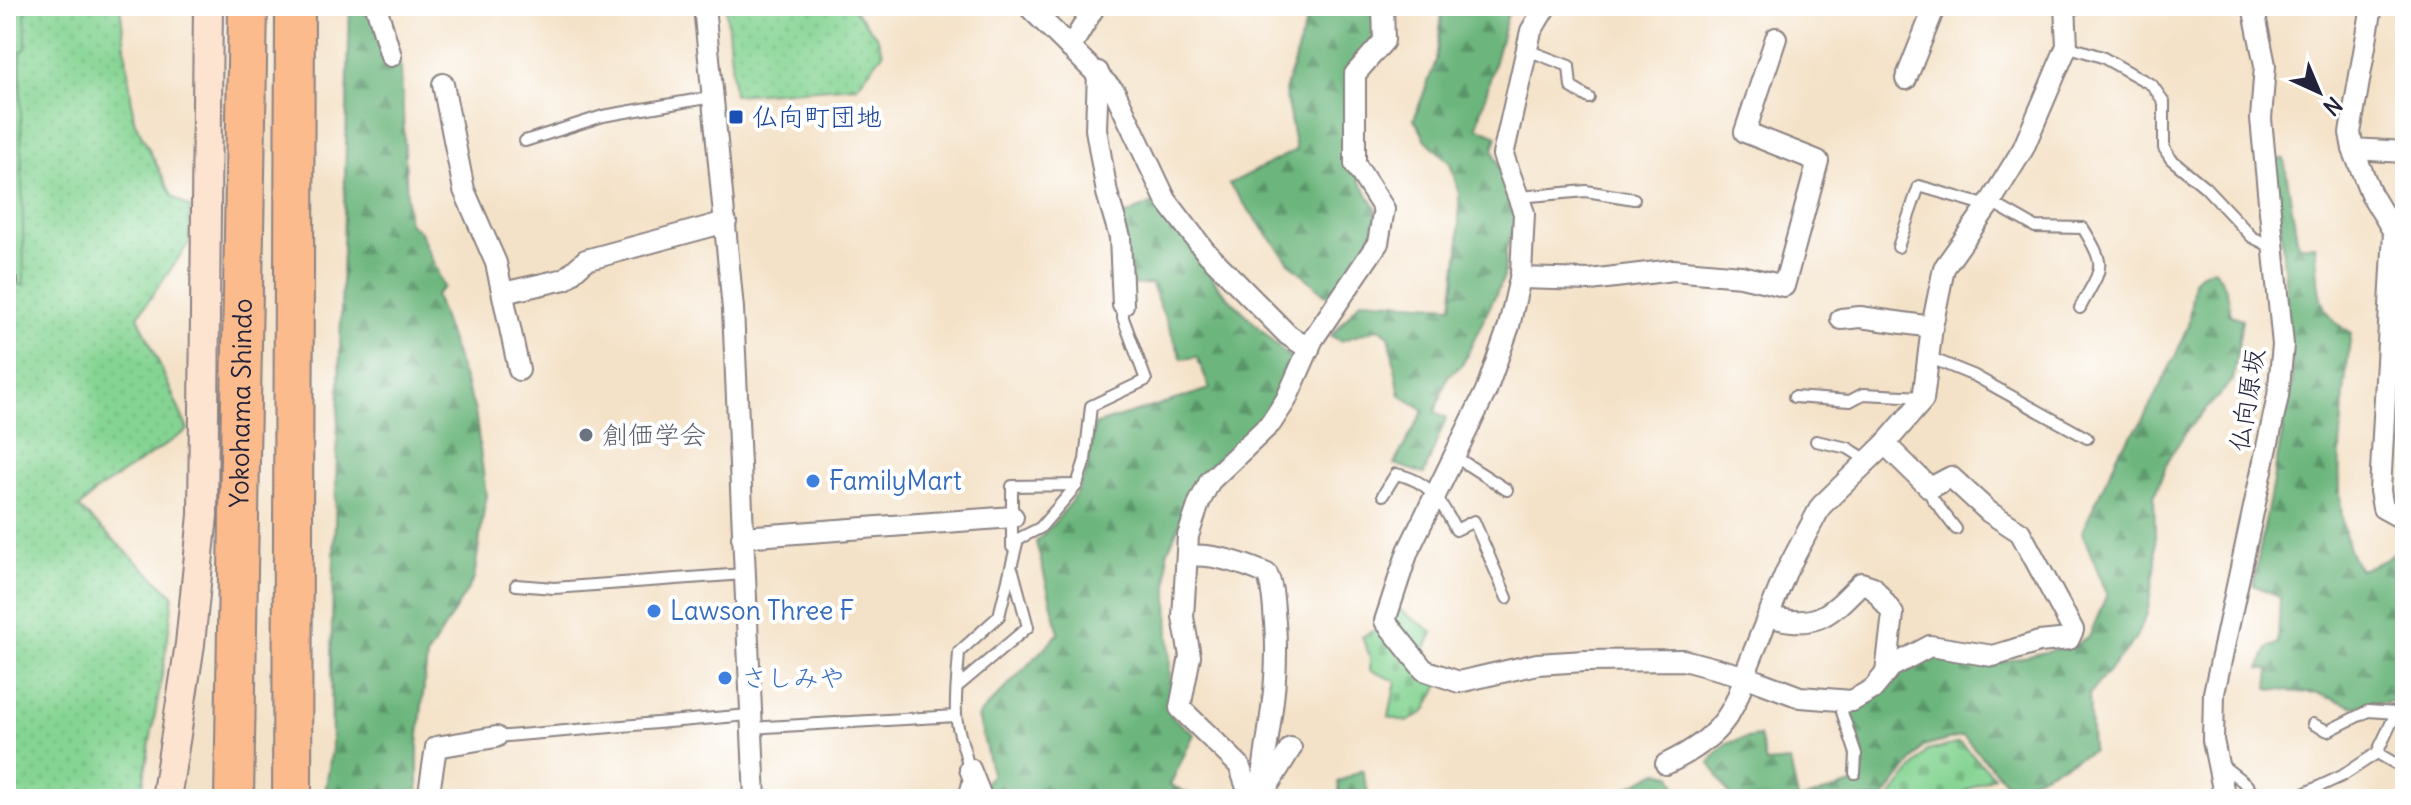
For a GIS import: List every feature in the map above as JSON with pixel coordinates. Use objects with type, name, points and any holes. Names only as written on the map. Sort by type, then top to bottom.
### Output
[{"type":"highway","name":"Yokohama Shindo","points":[[234,799],[248,6]]},
{"type":"highway","name":"Yokohama Shindo","points":[[292,799],[295,6]]},
{"type":"street","points":[[166,799],[190,644],[203,515],[208,6]]},
{"type":"street","points":[[376,6],[391,56]]},
{"type":"street","points":[[704,6],[733,309],[755,799]]},
{"type":"street","points":[[1028,6],[1115,92],[1166,200],[1181,220],[1232,282],[1288,335],[1309,349]]},
{"type":"street","points":[[1070,48],[1095,6]]},
{"type":"street","points":[[1251,799],[1239,765],[1180,708],[1190,656],[1183,617],[1188,536],[1210,481],[1271,423],[1286,400],[1309,349],[1378,243],[1384,209],[1355,164],[1355,74],[1384,41],[1383,6]]},
{"type":"street","points":[[1546,6],[1531,31],[1503,155],[1524,213],[1520,278],[1486,391],[1397,576],[1385,621],[1424,670],[1459,682],[1537,664],[1683,660],[1744,676],[1800,697],[1846,702],[1873,689],[1886,673],[1930,646],[1993,656],[2039,642],[2069,639],[2073,630],[2020,532],[1989,512],[1951,477],[1930,488],[1885,444]]},
{"type":"street","points":[[1666,764],[1693,751],[1725,723],[1740,695],[1744,676],[1756,654],[1786,572],[1821,506],[1885,444],[1924,397],[1932,327],[1944,268],[1990,204],[2023,149],[2067,46],[2065,6]]},
{"type":"street","name":"仏向原坂","points":[[2225,799],[2213,740],[2214,693],[2281,370],[2283,345],[2261,119],[2265,65],[2253,6]]},
{"type":"street","points":[[2372,6],[2350,133],[2371,194],[2394,232],[2398,309],[2395,412],[2380,491],[2383,508],[2405,520]]},
{"type":"street","points":[[1906,79],[1935,10]]},
{"type":"street","points":[[1520,278],[1590,280],[1673,270],[1741,276],[1784,286],[1818,161],[1745,132],[1776,38]]},
{"type":"street","points":[[1098,72],[1096,129],[1107,193],[1120,237],[1123,305]]},
{"type":"street","points":[[443,84],[464,190],[496,263],[519,370]]},
{"type":"street","points":[[2353,149],[2405,152]]},
{"type":"street","points":[[503,293],[565,279],[586,260],[726,222]]},
{"type":"street","points":[[1841,319],[1860,317],[1932,327]]},
{"type":"street","points":[[742,537],[1013,517]]},
{"type":"street","points":[[1187,556],[1231,561],[1256,569],[1267,574],[1272,586],[1278,651],[1276,689],[1260,799]]},
{"type":"street","points":[[1383,596],[1397,576]]},
{"type":"street","points":[[1768,616],[1790,622],[1813,622],[1833,612],[1861,583],[1873,587],[1893,614],[1886,673]]},
{"type":"street","points":[[428,799],[436,747],[496,737]]},
{"type":"street","points":[[1260,799],[1291,748]]},
{"type":"street","points":[[970,769],[982,799]]},
{"type":"lane","points":[[1914,6],[1935,10]]},
{"type":"lane","points":[[2067,46],[2102,57],[2152,85],[2164,102],[2164,148],[2171,159],[2205,187],[2252,237],[2276,249]]},
{"type":"lane","points":[[1527,50],[1569,66],[1571,87],[1589,98]]},
{"type":"lane","points":[[525,141],[603,116],[712,97]]},
{"type":"lane","points":[[1898,247],[1919,186],[1990,204],[2035,227],[2083,228],[2101,257],[2102,266],[2080,308]]},
{"type":"lane","points":[[1519,197],[1586,191],[1634,199]]},
{"type":"lane","points":[[961,799],[967,791],[970,769],[956,716],[959,652],[999,616],[1018,539],[1040,528],[1077,485],[1085,460],[1091,406],[1146,380],[1123,318],[1123,305]]},
{"type":"lane","points":[[1928,357],[1975,376],[2087,438]]},
{"type":"lane","points":[[1794,397],[1850,401],[1863,394],[1924,397]]},
{"type":"lane","points":[[1816,441],[1848,448],[1867,460]]},
{"type":"lane","points":[[1454,456],[1507,490]]},
{"type":"lane","points":[[1383,495],[1396,474],[1410,477],[1436,492],[1456,530],[1474,521],[1507,598]]},
{"type":"lane","points":[[957,687],[1028,627],[1012,567],[1012,486],[1077,485]]},
{"type":"lane","points":[[1930,488],[1932,498],[1956,529]]},
{"type":"lane","points":[[516,585],[554,588],[744,574]]},
{"type":"lane","points":[[1846,702],[1842,712],[1856,754],[1855,773]]},
{"type":"lane","points":[[2292,799],[2342,776],[2377,753],[2401,712],[2368,711],[2328,731],[2313,724]]},
{"type":"lane","points":[[496,737],[750,721],[956,716]]},
{"type":"lane","points":[[2377,753],[2405,769]]},
{"type":"lane","points":[[2217,761],[2246,784],[2257,799]]},
{"type":"green space","points":[[6,6],[120,6],[134,120],[173,197],[190,208],[189,243],[138,316],[188,430],[96,491],[79,508],[173,595],[141,799],[6,799]]},
{"type":"green space","points":[[6,6],[25,6],[26,48],[20,53],[24,286],[6,280]]},
{"type":"green space","points":[[364,6],[372,11],[383,61],[398,60],[401,68],[408,222],[420,232],[444,287],[435,295],[475,411],[486,495],[474,579],[427,656],[418,745],[418,799],[324,799],[332,748],[331,659],[350,7]]},
{"type":"green space","points":[[726,6],[851,6],[877,37],[883,53],[857,86],[734,95]]},
{"type":"green space","points":[[1311,6],[1377,6],[1380,40],[1349,73],[1347,160],[1377,210],[1371,241],[1331,300],[1289,262],[1229,184],[1296,150],[1285,91]]},
{"type":"green space","points":[[1443,6],[1510,6],[1477,127],[1497,136],[1493,149],[1517,218],[1506,250],[1504,277],[1462,365],[1448,376],[1435,412],[1446,418],[1424,474],[1394,464],[1424,410],[1400,395],[1389,335],[1379,328],[1341,341],[1331,336],[1362,300],[1452,306],[1459,248],[1459,194],[1450,163],[1426,140],[1414,119],[1436,61]]},
{"type":"green space","points":[[2275,159],[2284,159],[2298,245],[2315,245],[2324,307],[2339,325],[2351,333],[2340,456],[2343,523],[2349,550],[2360,570],[2385,560],[2405,543],[2405,698],[2399,700],[2355,707],[2319,694],[2268,689],[2270,670],[2260,668],[2268,648],[2278,644],[2280,597],[2253,585],[2293,377]]},
{"type":"green space","points":[[1158,201],[1220,289],[1292,360],[1278,398],[1265,418],[1200,476],[1167,553],[1171,716],[1194,734],[1170,785],[1201,799],[986,799],[983,786],[992,774],[978,716],[1059,633],[1036,542],[1078,490],[1088,462],[1094,425],[1210,389],[1197,357],[1182,359],[1151,284],[1131,285],[1121,217]]},
{"type":"green space","points":[[2213,268],[2226,290],[2230,315],[2242,319],[2233,380],[2187,430],[2168,460],[2154,497],[2156,564],[2147,614],[2134,641],[2089,694],[2092,751],[2012,789],[1963,736],[1923,747],[1883,799],[1802,799],[1862,781],[1863,757],[1850,714],[1873,700],[1891,677],[1929,656],[1986,666],[2075,645],[2090,635],[2107,594],[2082,532],[2120,450],[2141,423],[2175,357],[2188,326],[2194,281]]},
{"type":"green space","points":[[1395,607],[1433,632],[1417,669],[1440,682],[1425,712],[1407,722],[1389,717],[1396,681],[1370,670],[1370,656],[1362,637],[1383,625]]},
{"type":"green space","points":[[1759,736],[1766,763],[1790,761],[1798,799],[1732,799],[1710,763],[1724,746],[1736,740]]},
{"type":"green space","points":[[1960,743],[1994,776],[1950,799],[1889,799],[1927,751]]},
{"type":"green space","points":[[1362,770],[1370,799],[1341,799],[1338,782]]},
{"type":"green space","points":[[1658,772],[1672,775],[1681,799],[1516,799],[1560,793],[1611,796]]},
{"type":"place","name":"仏向町団地","points":[[736,117]]},
{"type":"place","name":"創価学会","points":[[586,435]]},
{"type":"place","name":"FamilyMart","points":[[813,481]]},
{"type":"place","name":"Lawson Three F","points":[[654,611]]},
{"type":"place","name":"さしみや","points":[[725,678]]}]
